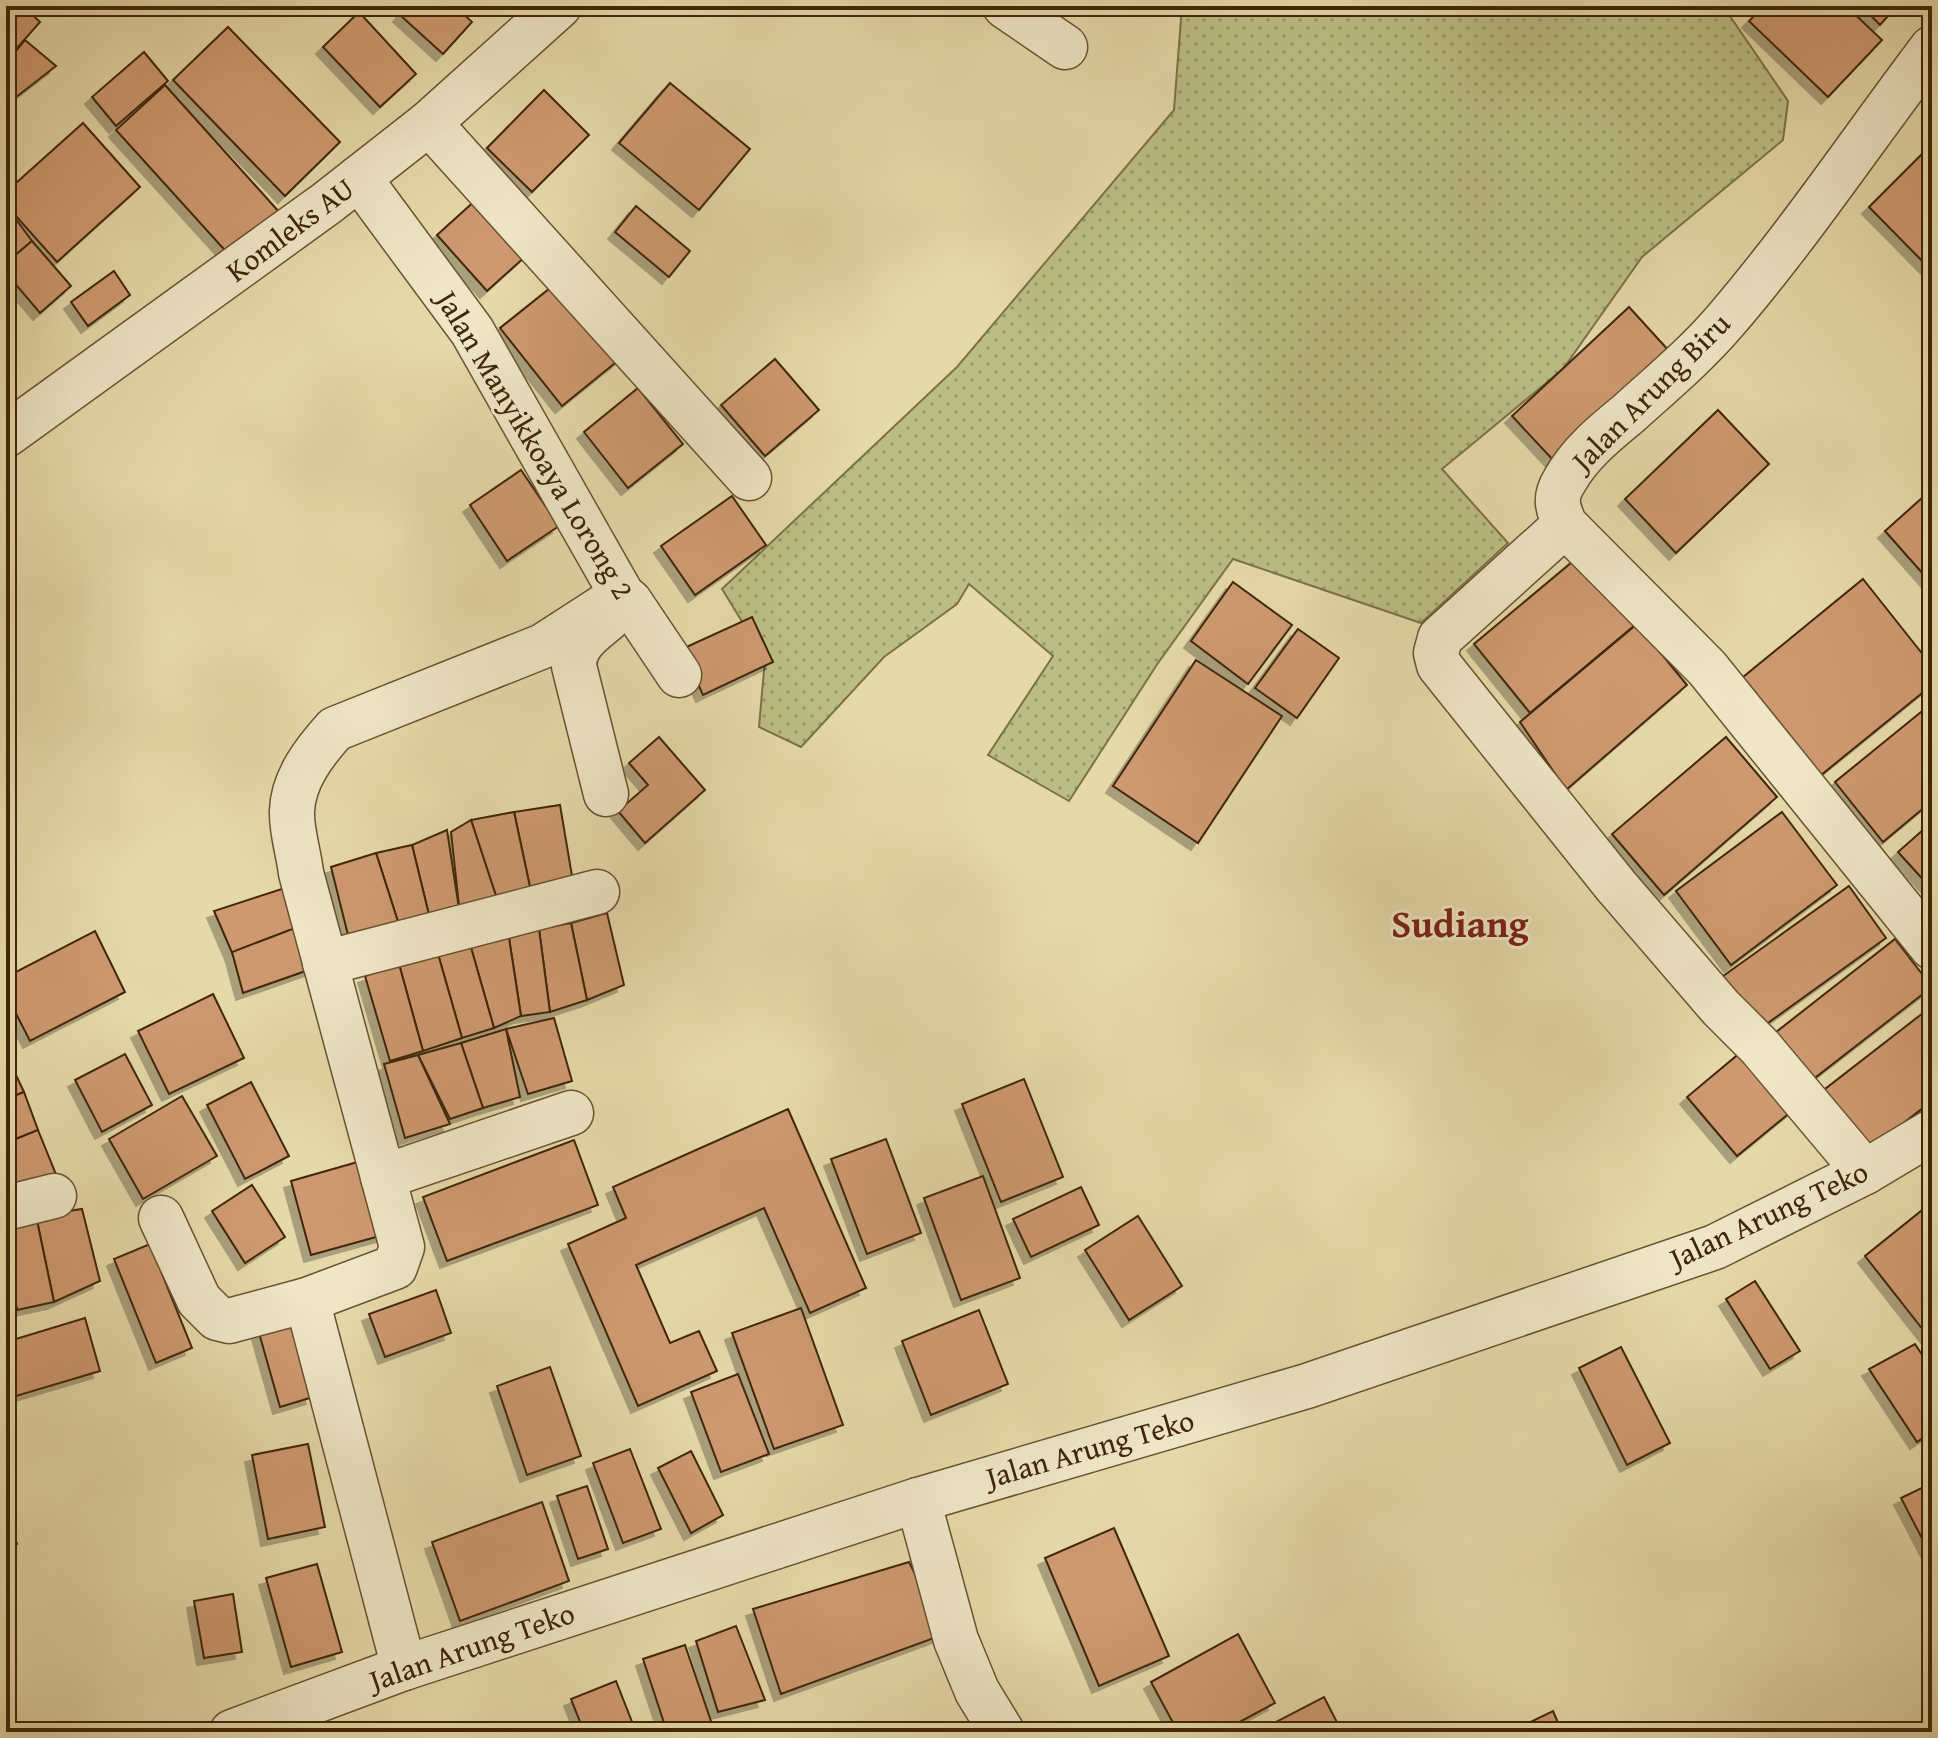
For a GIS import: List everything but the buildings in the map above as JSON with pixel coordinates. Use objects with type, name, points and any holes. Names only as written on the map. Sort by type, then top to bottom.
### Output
[{"type":"street","name":"Komleks AU","points":[[6,435],[359,178],[429,123],[559,6]]},
{"type":"street","points":[[1005,6],[1065,47]]},
{"type":"street","name":"Jalan Arung Biru","points":[[1565,525],[1556,495],[1566,477],[1598,439],[1661,384],[1723,323],[1798,230],[1932,48]]},
{"type":"street","points":[[429,123],[749,478]]},
{"type":"street","name":"Jalan Manyikkoaya Lorong 2","points":[[359,178],[472,331],[626,598],[679,675]]},
{"type":"street","points":[[1865,1172],[1760,1047],[1721,1008],[1616,886],[1439,665],[1436,653],[1440,638],[1565,525],[1707,668],[1932,947]]},
{"type":"street","points":[[606,794],[574,656],[583,641],[626,598]]},
{"type":"street","points":[[161,1218],[199,1300],[217,1318],[229,1321],[307,1300],[395,1267],[402,1247],[301,873],[292,811],[297,785],[317,749],[335,729],[543,646],[626,598]]},
{"type":"street","points":[[325,963],[597,892]]},
{"type":"street","points":[[383,1177],[571,1113]]},
{"type":"street","name":"Jalan Arung Teko","points":[[232,1732],[404,1668],[918,1500],[1307,1386],[1715,1247],[1865,1172],[1932,1132]]},
{"type":"street","points":[[6,1208],[54,1196]]},
{"type":"street","points":[[307,1300],[404,1668]]},
{"type":"street","points":[[918,1500],[956,1640],[977,1691],[1002,1732]]},
{"type":"green space","points":[[1182,6],[1723,6],[1788,101],[1783,140],[1642,257],[1563,369],[1442,469],[1508,543],[1421,623],[1233,559],[1158,663],[1069,801],[988,755],[1053,656],[969,584],[957,604],[884,657],[801,747],[759,727],[765,659],[722,589],[957,367],[1174,110]]},
{"type":"district","name":"Sudiang","points":[[1460,924]]}]
